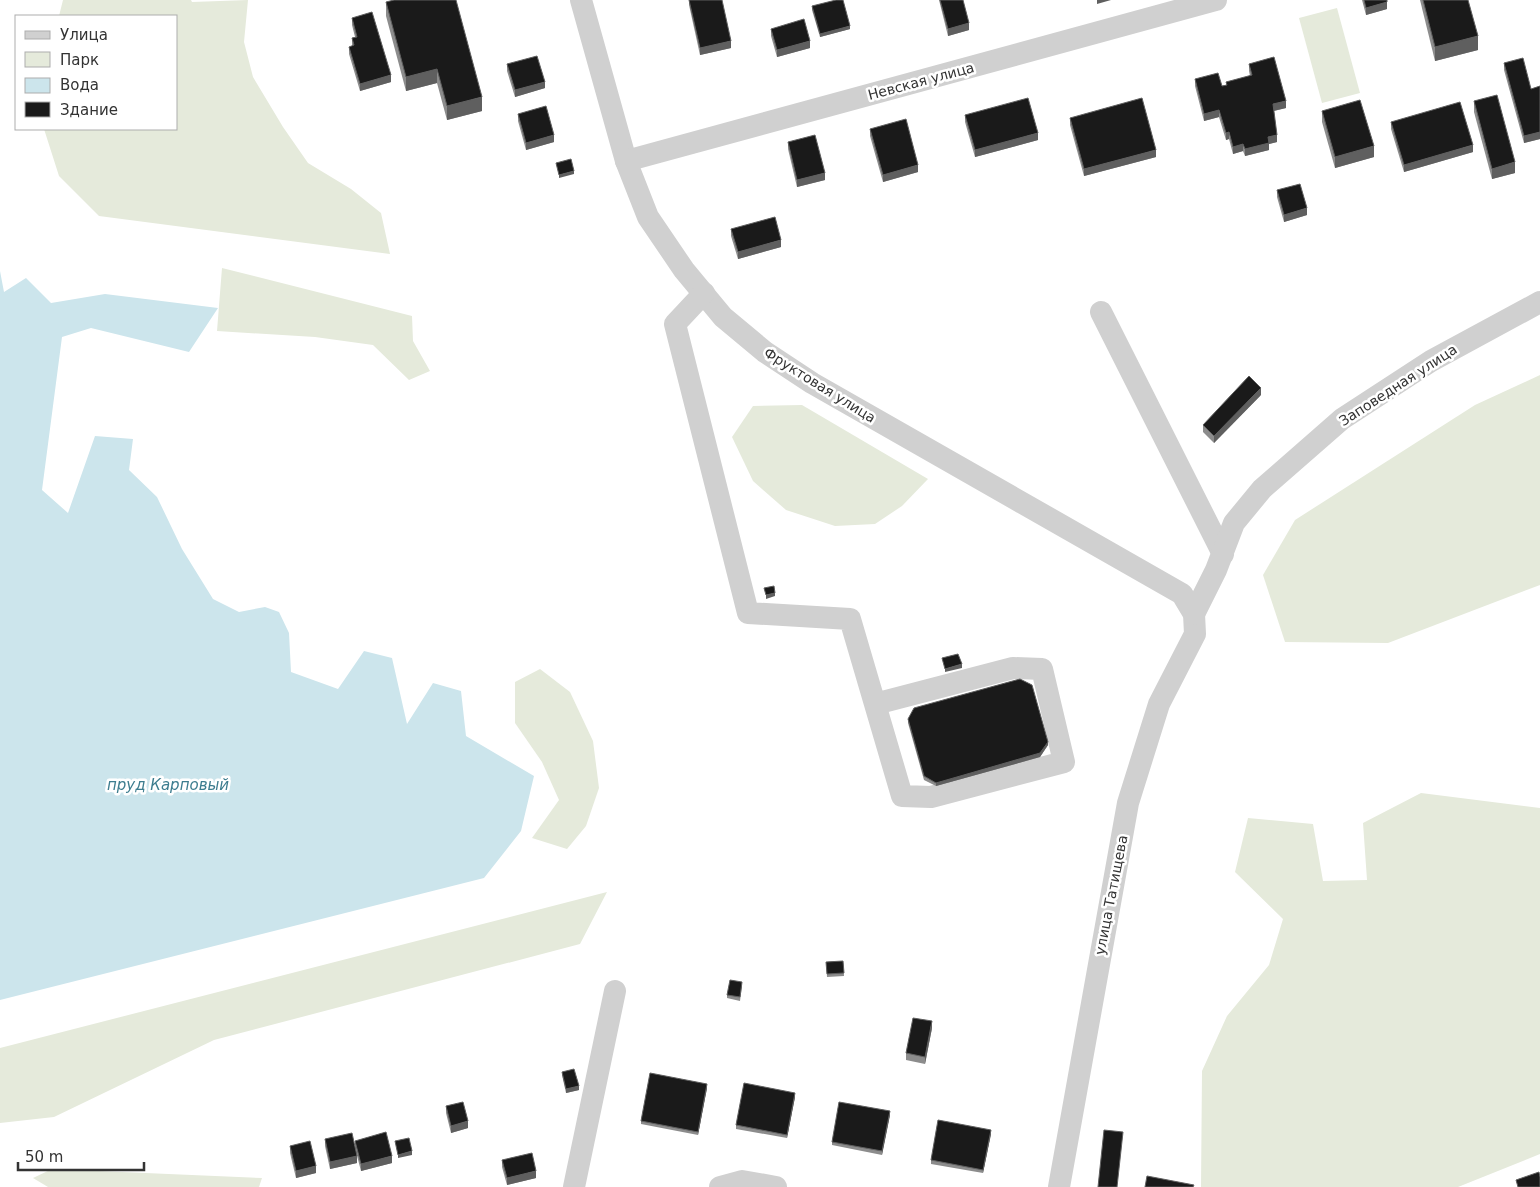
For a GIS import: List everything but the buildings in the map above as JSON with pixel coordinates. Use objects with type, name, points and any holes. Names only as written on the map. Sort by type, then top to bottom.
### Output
[{"type":"street","name":"Фруктовая улица","points":[[581,0],[626,161],[648,217],[684,270],[723,317],[765,352],[797,373],[1182,594],[1194,614]]},
{"type":"street","name":"Невская улица","points":[[626,161],[1216,0]]},
{"type":"street","points":[[704,294],[674,324],[748,613],[850,619],[902,796],[931,797],[1064,762],[1042,669],[1013,668],[875,704]]},
{"type":"street","name":"Заповедная улица","points":[[1194,614],[1223,554],[1234,523],[1262,489],[1342,419],[1431,361],[1540,302]]},
{"type":"street","points":[[1101,312],[1223,554]]},
{"type":"street","name":"улица Татищева","points":[[1059,1187],[1128,803],[1159,704],[1195,634],[1194,614]]},
{"type":"street","points":[[574,1187],[615,991]]},
{"type":"street","points":[[720,1187],[742,1181],[776,1187]]},
{"type":"green space","points":[[63,0],[191,0],[192,2],[248,0],[244,42],[253,77],[283,127],[308,163],[351,189],[381,213],[390,254],[99,216],[59,176],[44,130],[178,130],[178,15],[59,15]]},
{"type":"green space","points":[[1337,8],[1360,93],[1322,103],[1299,18]]},
{"type":"green space","points":[[222,268],[412,316],[413,341],[430,371],[409,380],[373,345],[315,337],[217,331]]},
{"type":"green space","points":[[1540,375],[1540,585],[1388,643],[1285,642],[1263,575],[1295,520],[1475,405]]},
{"type":"green space","points":[[802,405],[928,479],[902,506],[875,524],[835,526],[786,510],[753,481],[732,437],[753,406]]},
{"type":"green space","points":[[540,669],[570,692],[593,741],[599,788],[586,826],[567,849],[532,838],[559,800],[542,762],[515,723],[515,682]]},
{"type":"green space","points":[[1421,793],[1540,808],[1540,1154],[1458,1187],[1201,1187],[1202,1071],[1227,1016],[1269,965],[1283,919],[1235,872],[1248,818],[1313,824],[1323,881],[1367,880],[1363,823]]},
{"type":"green space","points":[[607,892],[580,944],[214,1040],[54,1117],[0,1123],[0,1048]]},
{"type":"green space","points":[[52,1169],[262,1178],[259,1187],[48,1187],[33,1178]]},
{"type":"water","name":"пруд Карповый","points":[[0,271],[4,292],[26,278],[51,303],[105,294],[218,308],[189,352],[91,328],[62,337],[42,490],[68,513],[95,436],[133,439],[129,470],[157,497],[182,549],[213,599],[239,612],[265,607],[279,612],[289,633],[291,672],[338,689],[364,651],[392,658],[407,724],[433,683],[461,691],[466,736],[534,776],[521,831],[484,878],[0,1000]]}]
